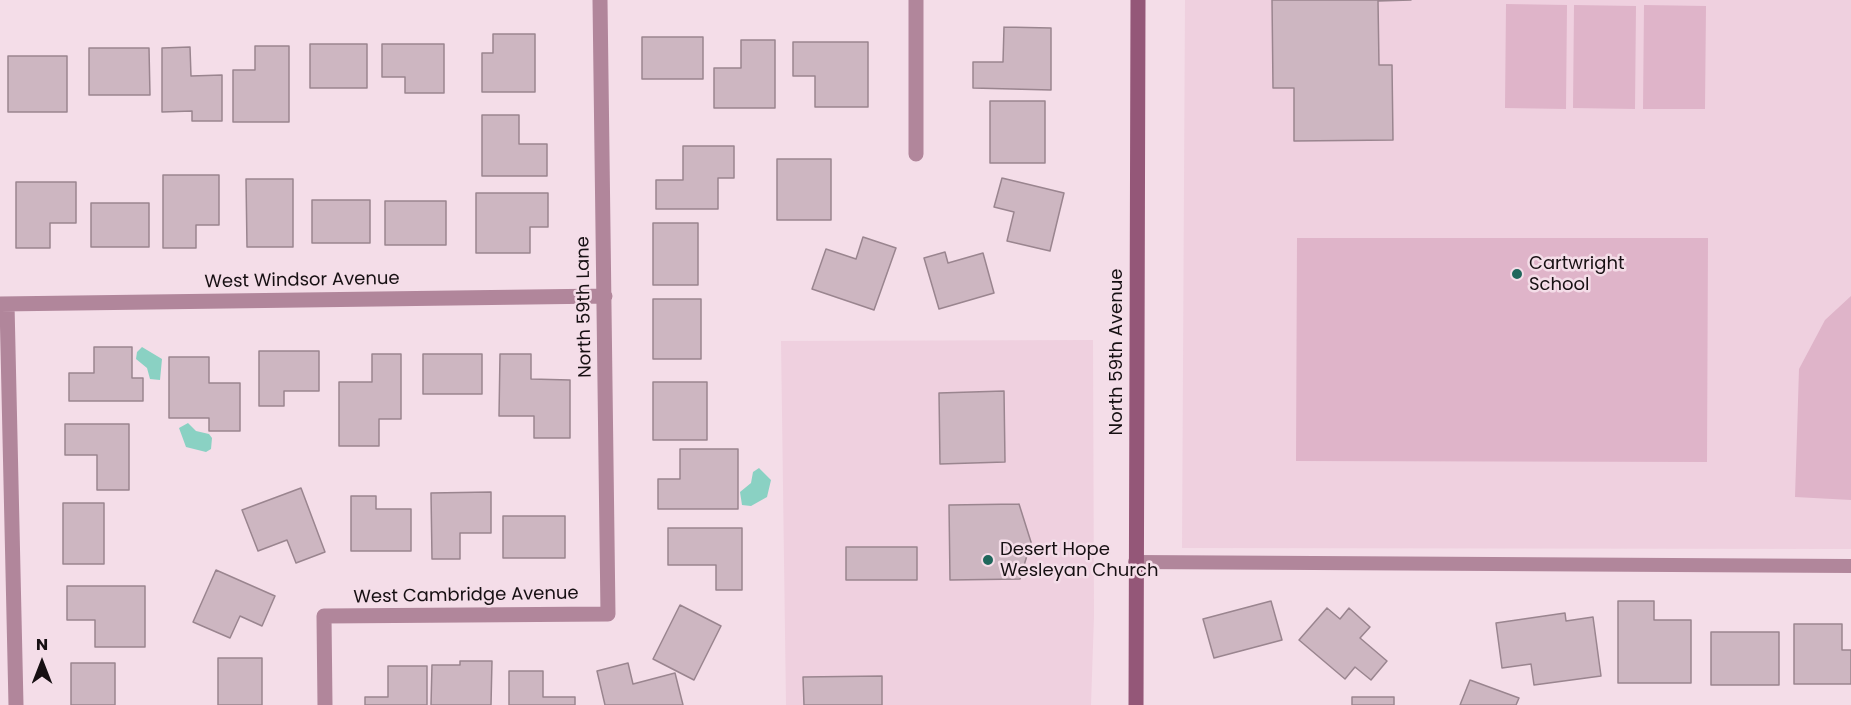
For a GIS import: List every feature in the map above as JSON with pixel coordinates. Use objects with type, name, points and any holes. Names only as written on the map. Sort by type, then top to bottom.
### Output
[{"type":"main road","name":"North 59th Avenue","points":[[1136,705],[1138,0]]},
{"type":"street","name":"North 59th Lane","points":[[600,0],[608,614]]},
{"type":"street","points":[[916,0],[916,154]]},
{"type":"street","name":"West Windsor Avenue","points":[[3,304],[605,296]]},
{"type":"street","points":[[3,304],[16,705]]},
{"type":"street","name":"West Cambridge Avenue","points":[[325,705],[324,616],[608,614]]},
{"type":"lane","points":[[1135,562],[1851,566]]},
{"type":"shaded area","name":"Cartwright School","points":[[1185,0],[1851,0],[1851,549],[1182,548]]},
{"type":"shaded area","points":[[1506,4],[1567,5],[1566,109],[1505,108]]},
{"type":"shaded area","points":[[1574,5],[1636,6],[1635,109],[1573,108]]},
{"type":"shaded area","points":[[1644,5],[1706,6],[1705,109],[1643,109]]},
{"type":"shaded area","points":[[1297,238],[1708,238],[1707,462],[1296,461]]},
{"type":"shaded area","points":[[1851,296],[1851,500],[1795,497],[1799,369],[1825,320]]},
{"type":"shaded area","points":[[1093,340],[1094,616],[1091,705],[786,705],[781,341]]},
{"type":"shaded area","points":[[142,347],[162,359],[160,380],[150,379],[147,368],[136,359],[137,352]]},
{"type":"shaded area","points":[[188,423],[196,431],[209,434],[212,438],[211,449],[206,452],[186,447],[179,428]]},
{"type":"shaded area","points":[[759,468],[771,480],[767,497],[751,506],[742,505],[740,492],[751,483],[753,472]]},
{"type":"building","points":[[1272,0],[1411,0],[1378,1],[1379,65],[1392,65],[1393,140],[1294,141],[1294,88],[1273,88]]},
{"type":"building","points":[[1004,27],[1051,28],[1051,90],[973,88],[973,62],[1003,62]]},
{"type":"building","points":[[493,34],[535,34],[535,92],[482,92],[482,53],[493,53]]},
{"type":"building","points":[[642,37],[703,37],[703,79],[642,79]]},
{"type":"building","points":[[741,40],[775,40],[775,108],[714,108],[714,68],[741,68]]},
{"type":"building","points":[[793,42],[868,42],[868,107],[815,107],[815,76],[793,76]]},
{"type":"building","points":[[310,44],[367,44],[367,88],[310,88]]},
{"type":"building","points":[[382,44],[444,44],[444,93],[405,93],[405,77],[382,77]]},
{"type":"building","points":[[255,46],[289,46],[289,122],[233,122],[233,70],[255,70]]},
{"type":"building","points":[[190,47],[191,76],[222,75],[222,121],[192,121],[192,111],[162,112],[162,48]]},
{"type":"building","points":[[89,48],[149,48],[150,95],[89,95]]},
{"type":"building","points":[[8,56],[67,56],[67,112],[8,112]]},
{"type":"building","points":[[990,101],[1045,101],[1045,163],[990,163]]},
{"type":"building","points":[[482,115],[519,115],[519,144],[547,144],[547,176],[482,176]]},
{"type":"building","points":[[683,146],[734,146],[734,178],[718,178],[718,209],[656,209],[656,180],[683,180]]},
{"type":"building","points":[[777,159],[831,159],[831,220],[777,220]]},
{"type":"building","points":[[163,175],[219,175],[219,225],[196,225],[196,248],[163,248]]},
{"type":"building","points":[[1002,178],[1064,193],[1050,251],[1007,241],[1014,212],[994,207]]},
{"type":"building","points":[[246,179],[293,179],[293,247],[247,247]]},
{"type":"building","points":[[16,182],[76,182],[76,223],[50,223],[50,248],[16,248]]},
{"type":"building","points":[[476,193],[548,193],[548,227],[530,227],[530,253],[476,253]]},
{"type":"building","points":[[312,200],[370,200],[370,243],[312,243]]},
{"type":"building","points":[[385,201],[446,201],[446,245],[385,245]]},
{"type":"building","points":[[91,203],[149,203],[149,247],[91,247]]},
{"type":"building","points":[[653,223],[698,223],[698,285],[653,285]]},
{"type":"building","points":[[863,237],[896,248],[874,310],[812,289],[826,249],[856,259]]},
{"type":"building","points":[[945,252],[948,263],[983,253],[994,293],[939,309],[924,258]]},
{"type":"building","points":[[653,299],[701,299],[701,359],[653,359]]},
{"type":"building","points":[[94,347],[132,347],[132,378],[143,378],[143,401],[69,401],[69,373],[94,373]]},
{"type":"building","points":[[259,351],[319,351],[319,391],[284,391],[284,406],[259,406]]},
{"type":"building","points":[[372,354],[401,354],[401,419],[379,419],[379,446],[339,446],[339,382],[372,382]]},
{"type":"building","points":[[423,354],[482,354],[482,394],[423,394]]},
{"type":"building","points":[[500,354],[531,354],[531,379],[570,380],[570,438],[534,438],[534,416],[499,416]]},
{"type":"building","points":[[169,357],[209,357],[209,383],[240,383],[240,431],[209,431],[209,418],[169,418]]},
{"type":"building","points":[[653,382],[707,382],[707,440],[653,440]]},
{"type":"building","points":[[1004,391],[1005,462],[940,464],[939,393]]},
{"type":"building","points":[[65,424],[129,424],[129,490],[97,490],[97,455],[65,455]]},
{"type":"building","points":[[680,449],[738,449],[738,509],[658,509],[658,479],[680,479]]},
{"type":"building","points":[[301,488],[325,552],[296,563],[287,540],[258,551],[242,510]]},
{"type":"building","points":[[491,492],[491,533],[460,533],[460,559],[432,559],[431,493]]},
{"type":"building","points":[[351,496],[376,496],[376,509],[411,509],[411,551],[351,551]]},
{"type":"building","points":[[63,503],[104,503],[104,564],[63,564]]},
{"type":"building","name":"Desert Hope Wesleyan Church","points":[[1019,504],[1031,542],[1020,579],[950,580],[949,505]]},
{"type":"building","points":[[503,516],[565,516],[565,558],[503,558]]},
{"type":"building","points":[[668,528],[742,528],[742,590],[716,590],[716,565],[668,565]]},
{"type":"building","points":[[846,547],[917,547],[917,580],[846,580]]},
{"type":"building","points":[[216,570],[275,596],[262,626],[240,616],[230,638],[193,622]]},
{"type":"building","points":[[67,586],[145,586],[145,647],[95,647],[95,620],[67,620]]},
{"type":"building","points":[[1271,601],[1282,640],[1214,658],[1203,619]]},
{"type":"building","points":[[1618,601],[1654,601],[1654,620],[1691,620],[1691,683],[1618,683]]},
{"type":"building","points":[[680,605],[721,626],[694,680],[653,659]]},
{"type":"building","points":[[1327,608],[1340,619],[1349,608],[1370,627],[1360,638],[1387,661],[1371,680],[1355,667],[1345,679],[1299,640]]},
{"type":"building","points":[[1565,613],[1566,621],[1593,617],[1601,676],[1534,685],[1531,664],[1502,668],[1496,623]]},
{"type":"building","points":[[1794,624],[1842,624],[1842,650],[1851,650],[1851,684],[1794,684]]},
{"type":"building","points":[[1711,632],[1779,632],[1779,685],[1711,685]]},
{"type":"building","points":[[218,658],[262,658],[262,705],[218,705]]},
{"type":"building","points":[[460,661],[492,661],[491,705],[431,705],[432,665],[460,665]]},
{"type":"building","points":[[71,663],[115,663],[115,705],[71,705]]},
{"type":"building","points":[[628,663],[633,684],[675,673],[683,705],[605,705],[597,671]]},
{"type":"building","points":[[388,666],[427,666],[427,705],[365,705],[365,697],[388,697]]},
{"type":"building","points":[[509,671],[543,671],[543,697],[575,697],[575,705],[509,705]]},
{"type":"building","points":[[882,676],[882,705],[804,705],[803,677]]},
{"type":"building","points":[[1470,680],[1519,698],[1516,705],[1460,705]]},
{"type":"building","points":[[1352,697],[1394,697],[1394,705],[1352,705]]},
{"type":"place","name":"Cartwright School","points":[[1517,274]]},
{"type":"place","name":"Desert Hope Wesleyan Church","points":[[988,560]]}]
